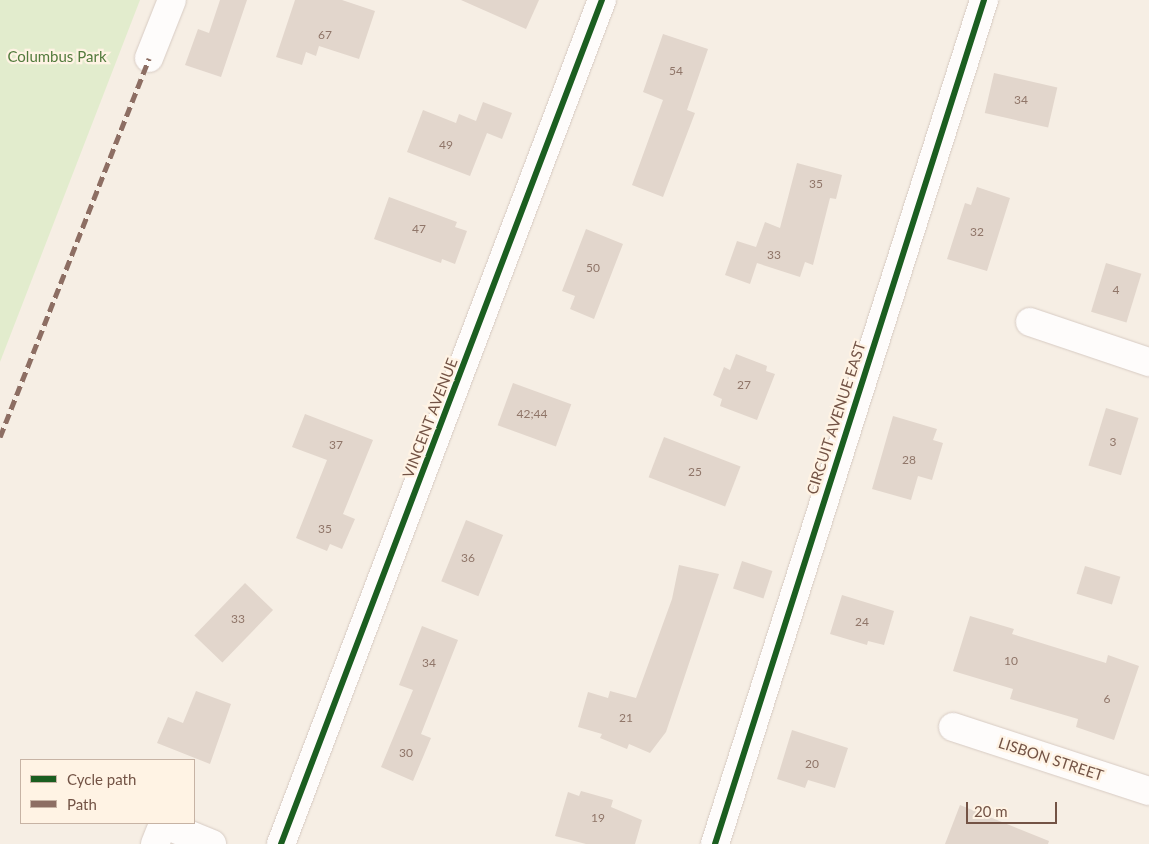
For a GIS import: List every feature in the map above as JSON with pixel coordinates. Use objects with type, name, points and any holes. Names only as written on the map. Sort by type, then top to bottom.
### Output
[{"type":"street","points":[[149,58],[172,0]]},
{"type":"street","name":"VINCENT AVENUE","points":[[281,844],[602,0]]},
{"type":"street","name":"CIRCUIT AVENUE EAST","points":[[715,844],[984,0]]},
{"type":"street","points":[[1030,322],[1149,362]]},
{"type":"street","name":"LISBON STREET","points":[[953,726],[1149,791]]},
{"type":"street","points":[[155,844],[163,824],[212,844]]},
{"type":"green space","name":"Columbus Park","points":[[0,0],[140,0],[0,362]]},
{"type":"building","points":[[220,0],[247,0],[221,77],[185,65],[198,29],[209,33]]},
{"type":"building","points":[[295,0],[342,0],[375,11],[359,59],[319,46],[316,56],[306,52],[302,65],[276,57]]},
{"type":"building","points":[[461,0],[539,0],[526,29]]},
{"type":"building","points":[[663,34],[708,49],[687,110],[695,113],[663,197],[632,185],[663,100],[643,92]]},
{"type":"building","points":[[994,73],[1057,88],[1048,128],[985,113]]},
{"type":"building","points":[[483,102],[512,113],[502,139],[487,133],[470,176],[407,152],[423,110],[456,123],[459,114],[476,121]]},
{"type":"building","points":[[797,163],[842,175],[836,199],[830,198],[813,265],[805,262],[800,277],[757,263],[750,284],[725,275],[737,241],[756,247],[765,222],[780,228]]},
{"type":"building","points":[[977,187],[1010,198],[987,271],[947,259],[965,203],[971,205]]},
{"type":"building","points":[[389,197],[457,222],[455,227],[467,231],[455,264],[442,259],[441,263],[374,239]]},
{"type":"building","points":[[586,229],[623,244],[594,319],[570,309],[575,296],[562,291]]},
{"type":"building","points":[[1106,263],[1141,274],[1126,323],[1091,312]]},
{"type":"building","points":[[736,354],[767,366],[766,371],[775,374],[757,420],[720,406],[722,399],[713,395],[724,367],[730,370]]},
{"type":"building","points":[[513,383],[571,404],[556,446],[498,425]]},
{"type":"building","points":[[1106,408],[1139,418],[1121,475],[1088,465]]},
{"type":"building","points":[[305,414],[373,440],[343,514],[355,519],[342,549],[330,544],[327,551],[296,538],[327,460],[292,447]]},
{"type":"building","points":[[893,416],[937,429],[933,440],[943,443],[932,480],[918,476],[911,500],[872,489]]},
{"type":"building","points":[[664,437],[741,466],[725,507],[649,477]]},
{"type":"building","points":[[466,520],[503,535],[478,596],[441,581]]},
{"type":"building","points":[[742,561],[772,571],[763,598],[733,589]]},
{"type":"building","points":[[679,565],[719,574],[666,732],[650,753],[629,744],[627,749],[600,738],[602,734],[578,727],[588,692],[608,698],[610,691],[636,698],[672,599]]},
{"type":"building","points":[[1085,566],[1120,577],[1112,605],[1077,594]]},
{"type":"building","points":[[245,583],[273,610],[222,663],[194,636]]},
{"type":"building","points":[[842,595],[894,611],[884,645],[868,641],[867,645],[830,634]]},
{"type":"building","points":[[970,616],[1014,629],[1012,634],[1106,663],[1108,655],[1139,666],[1114,740],[1076,727],[1078,719],[1010,699],[1013,689],[953,671]]},
{"type":"building","points":[[422,626],[458,640],[421,734],[431,738],[413,781],[381,767],[413,690],[399,685]]},
{"type":"building","points":[[196,691],[231,704],[210,764],[157,743],[168,717],[183,723]]},
{"type":"building","points":[[792,730],[848,748],[835,788],[808,780],[805,788],[777,779]]},
{"type":"building","points":[[581,791],[613,800],[611,807],[642,820],[635,844],[586,844],[555,836],[568,792],[579,796]]},
{"type":"building","points":[[960,805],[1049,841],[1048,844],[945,844]]},
{"type":"marked path","points":[[0,437],[149,58]]},
{"type":"cycle path","points":[[281,844],[602,0]]},
{"type":"cycle path","points":[[715,844],[984,0]]}]
